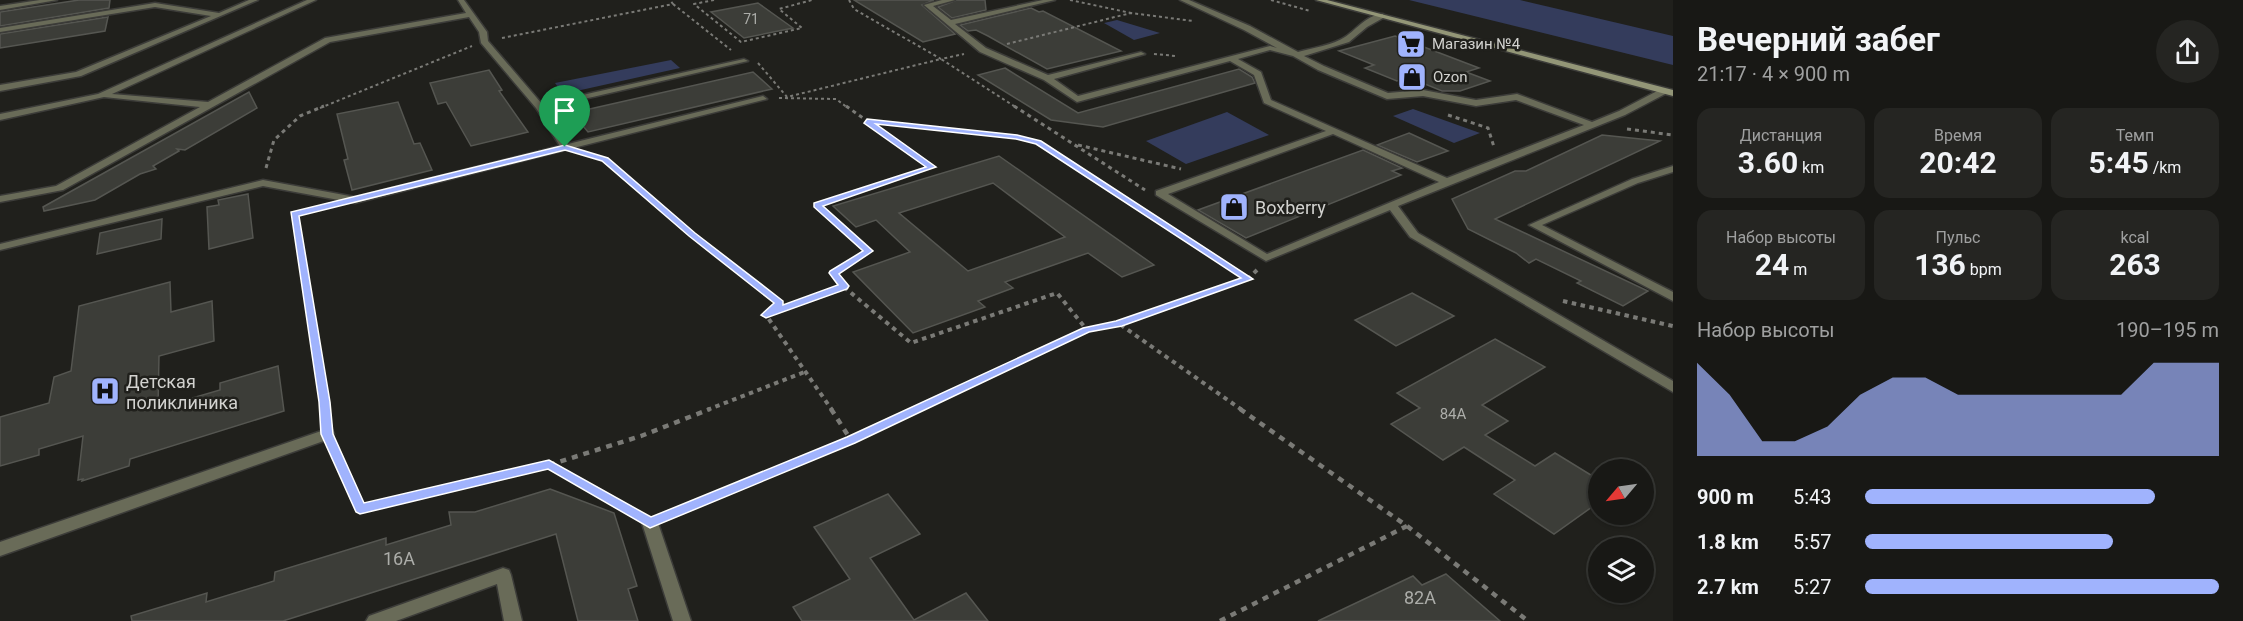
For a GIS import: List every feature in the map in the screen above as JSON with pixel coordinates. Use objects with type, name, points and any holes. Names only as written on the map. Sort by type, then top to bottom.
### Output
[{"type":"street","points":[[1319,0],[1668,92]]},
{"type":"lane","points":[[0,8],[54,0]]},
{"type":"lane","points":[[0,30],[155,5],[168,0]]},
{"type":"lane","points":[[0,88],[78,74],[255,0]]},
{"type":"lane","points":[[100,96],[313,0]]},
{"type":"lane","points":[[460,0],[483,32],[484,41],[540,107],[565,147]]},
{"type":"lane","points":[[952,0],[927,5],[982,50],[1047,78],[1077,99],[1270,48],[1298,55],[1346,40],[1364,25],[1380,16]]},
{"type":"lane","points":[[949,23],[1052,0]]},
{"type":"lane","points":[[1183,0],[1247,28],[1321,68],[1387,96],[1423,93],[1476,103],[1517,97],[1590,124]]},
{"type":"lane","points":[[155,5],[220,15]]},
{"type":"lane","points":[[0,199],[59,188],[328,40],[471,14]]},
{"type":"lane","points":[[1047,78],[1141,54]]},
{"type":"lane","points":[[1232,59],[1258,74],[1267,100],[1447,182]]},
{"type":"lane","points":[[540,107],[744,61]]},
{"type":"lane","points":[[1334,131],[1160,193],[1266,258],[1447,182],[1622,113],[1668,92]]},
{"type":"lane","points":[[0,117],[100,96],[116,95],[209,105]]},
{"type":"lane","points":[[0,247],[263,183],[355,200],[763,99]]},
{"type":"lane","points":[[1673,169],[1635,181],[1534,225],[1673,297]]},
{"type":"lane","points":[[1392,206],[1414,235],[1673,387]]},
{"type":"lane","points":[[0,549],[327,434]]},
{"type":"lane","points":[[650,523],[682,621]]},
{"type":"lane","points":[[375,621],[503,575],[513,621]]},
{"type":"path","points":[[714,0],[694,4],[741,42],[802,28],[779,9],[812,0]]},
{"type":"path","points":[[849,0],[854,9],[941,59],[1152,195]]},
{"type":"path","points":[[1070,0],[1131,14],[1201,22]]},
{"type":"path","points":[[263,183],[274,140],[300,116],[484,41],[672,2],[744,61],[761,64],[787,97],[836,99],[932,167],[817,205],[869,251],[833,273],[844,286],[911,344],[1057,293],[1087,330]]},
{"type":"path","points":[[982,50],[1131,14]]},
{"type":"path","points":[[787,97],[941,59]]},
{"type":"path","points":[[1443,114],[1488,128],[1499,161]]},
{"type":"path","points":[[867,121],[1017,137],[1039,143],[1248,279]]},
{"type":"path","points":[[1626,129],[1673,135]]},
{"type":"path","points":[[1073,144],[1208,176]]},
{"type":"path","points":[[565,147],[605,159],[692,235],[780,303],[766,315]]},
{"type":"path","points":[[355,200],[294,214],[327,434],[360,509],[549,465],[642,436],[807,371]]},
{"type":"path","points":[[549,465],[650,523],[851,440],[1087,330],[1118,323],[1248,279],[1262,266]]},
{"type":"path","points":[[766,315],[844,286]]},
{"type":"path","points":[[1559,301],[1673,326]]},
{"type":"path","points":[[766,315],[807,371],[851,440]]},
{"type":"path","points":[[1118,323],[1407,526],[1528,621]]},
{"type":"path","points":[[1220,621],[1407,526]]},
{"type":"shaded area","points":[[1409,0],[1520,0],[1673,36],[1673,65]]},
{"type":"shaded area","points":[[1117,20],[1160,33],[1134,40],[1104,23]]},
{"type":"shaded area","points":[[671,60],[680,68],[563,94],[555,83]]},
{"type":"shaded area","points":[[1413,109],[1480,133],[1454,143],[1393,116]]},
{"type":"shaded area","points":[[1227,112],[1269,135],[1186,164],[1146,141]]},
{"type":"building","points":[[79,0],[110,0],[109,8],[0,26],[0,12]]},
{"type":"building","points":[[854,0],[934,0],[922,5],[955,34],[923,42]]},
{"type":"building","points":[[957,0],[985,0],[986,10],[952,18],[938,7]]},
{"type":"building","points":[[758,3],[793,28],[744,38],[711,12]]},
{"type":"building","points":[[1031,8],[1039,12],[1043,11],[1121,51],[1047,69],[988,36],[976,30],[968,31],[960,25]]},
{"type":"building","points":[[108,17],[105,31],[0,48],[0,34]]},
{"type":"building","points":[[1395,36],[1479,68],[1466,72],[1490,81],[1460,91],[1442,91],[1408,77],[1397,81],[1365,68],[1374,65],[1339,51]]},
{"type":"building","points":[[1005,68],[1078,113],[1239,69],[1252,77],[1255,83],[1103,127],[1051,120],[978,75]]},
{"type":"building","points":[[489,70],[502,90],[499,91],[528,132],[471,146],[446,102],[438,104],[430,83]]},
{"type":"building","points":[[753,72],[772,89],[588,132],[572,113]]},
{"type":"building","points":[[249,92],[257,108],[185,150],[177,149],[179,151],[153,166],[156,169],[140,174],[95,200],[44,211],[43,207]]},
{"type":"building","points":[[398,102],[414,144],[420,143],[432,170],[352,190],[344,160],[348,159],[337,114]]},
{"type":"building","points":[[1409,133],[1448,151],[1417,162],[1377,145]]},
{"type":"building","points":[[1602,135],[1660,141],[1495,219],[1648,291],[1623,306],[1577,283],[1581,281],[1536,259],[1529,263],[1516,253],[1468,229],[1452,199],[1515,171],[1526,171]]},
{"type":"building","points":[[1363,150],[1402,168],[1392,171],[1401,175],[1246,238],[1198,210]]},
{"type":"building","points":[[999,156],[1154,265],[1122,277],[1088,253],[1005,282],[1013,288],[978,301],[985,307],[913,333],[853,272],[910,252],[876,220],[856,227],[833,206]],"holes":[[[993,183],[1065,237],[968,271],[899,213]]]},
{"type":"building","points":[[248,194],[253,238],[209,249],[207,207],[219,205],[218,200]]},
{"type":"building","points":[[162,219],[161,239],[97,254],[100,233]]},
{"type":"building","name":"Детская поликлиника","points":[[170,282],[171,312],[212,301],[214,341],[159,356],[158,408],[220,390],[220,383],[278,366],[284,411],[130,459],[129,466],[82,481],[83,479],[78,480],[83,436],[39,449],[39,455],[0,466],[0,417],[49,403],[54,377],[71,371],[79,306]]},
{"type":"building","points":[[1412,293],[1454,316],[1396,346],[1355,320]]},
{"type":"building","points":[[1495,339],[1545,367],[1482,405],[1508,421],[1485,435],[1535,466],[1555,453],[1588,473],[1588,510],[1554,534],[1494,494],[1515,480],[1464,447],[1443,460],[1391,424],[1420,408],[1397,393]]},
{"type":"building","points":[[550,489],[614,513],[637,586],[628,589],[638,621],[578,621],[556,534],[283,621],[132,621],[131,616],[207,593],[206,602],[274,581],[275,572],[386,538],[386,545],[451,525],[449,512],[475,512]]},
{"type":"building","points":[[888,494],[920,534],[870,558],[914,620],[966,593],[988,621],[802,621],[793,607],[850,579],[814,527]]},
{"type":"building","points":[[1446,574],[1500,621],[1318,621],[1413,576],[1422,585]]},
{"type":"place","name":"Магазин №4","points":[[1411,44]]},
{"type":"place","name":"Ozon","points":[[1412,77]]},
{"type":"place","name":"Boxberry","points":[[1234,207]]},
{"type":"place","name":"Детская поликлиника","points":[[105,391]]},
{"type":"route","points":[[867,121],[1017,137],[1039,143],[1248,279],[1118,323],[1087,330],[851,440],[650,523],[549,465],[360,509],[327,434],[294,214],[565,147],[605,159],[692,235],[780,303],[766,315],[844,286],[833,273],[869,251],[817,205],[932,167],[867,121]]}]
